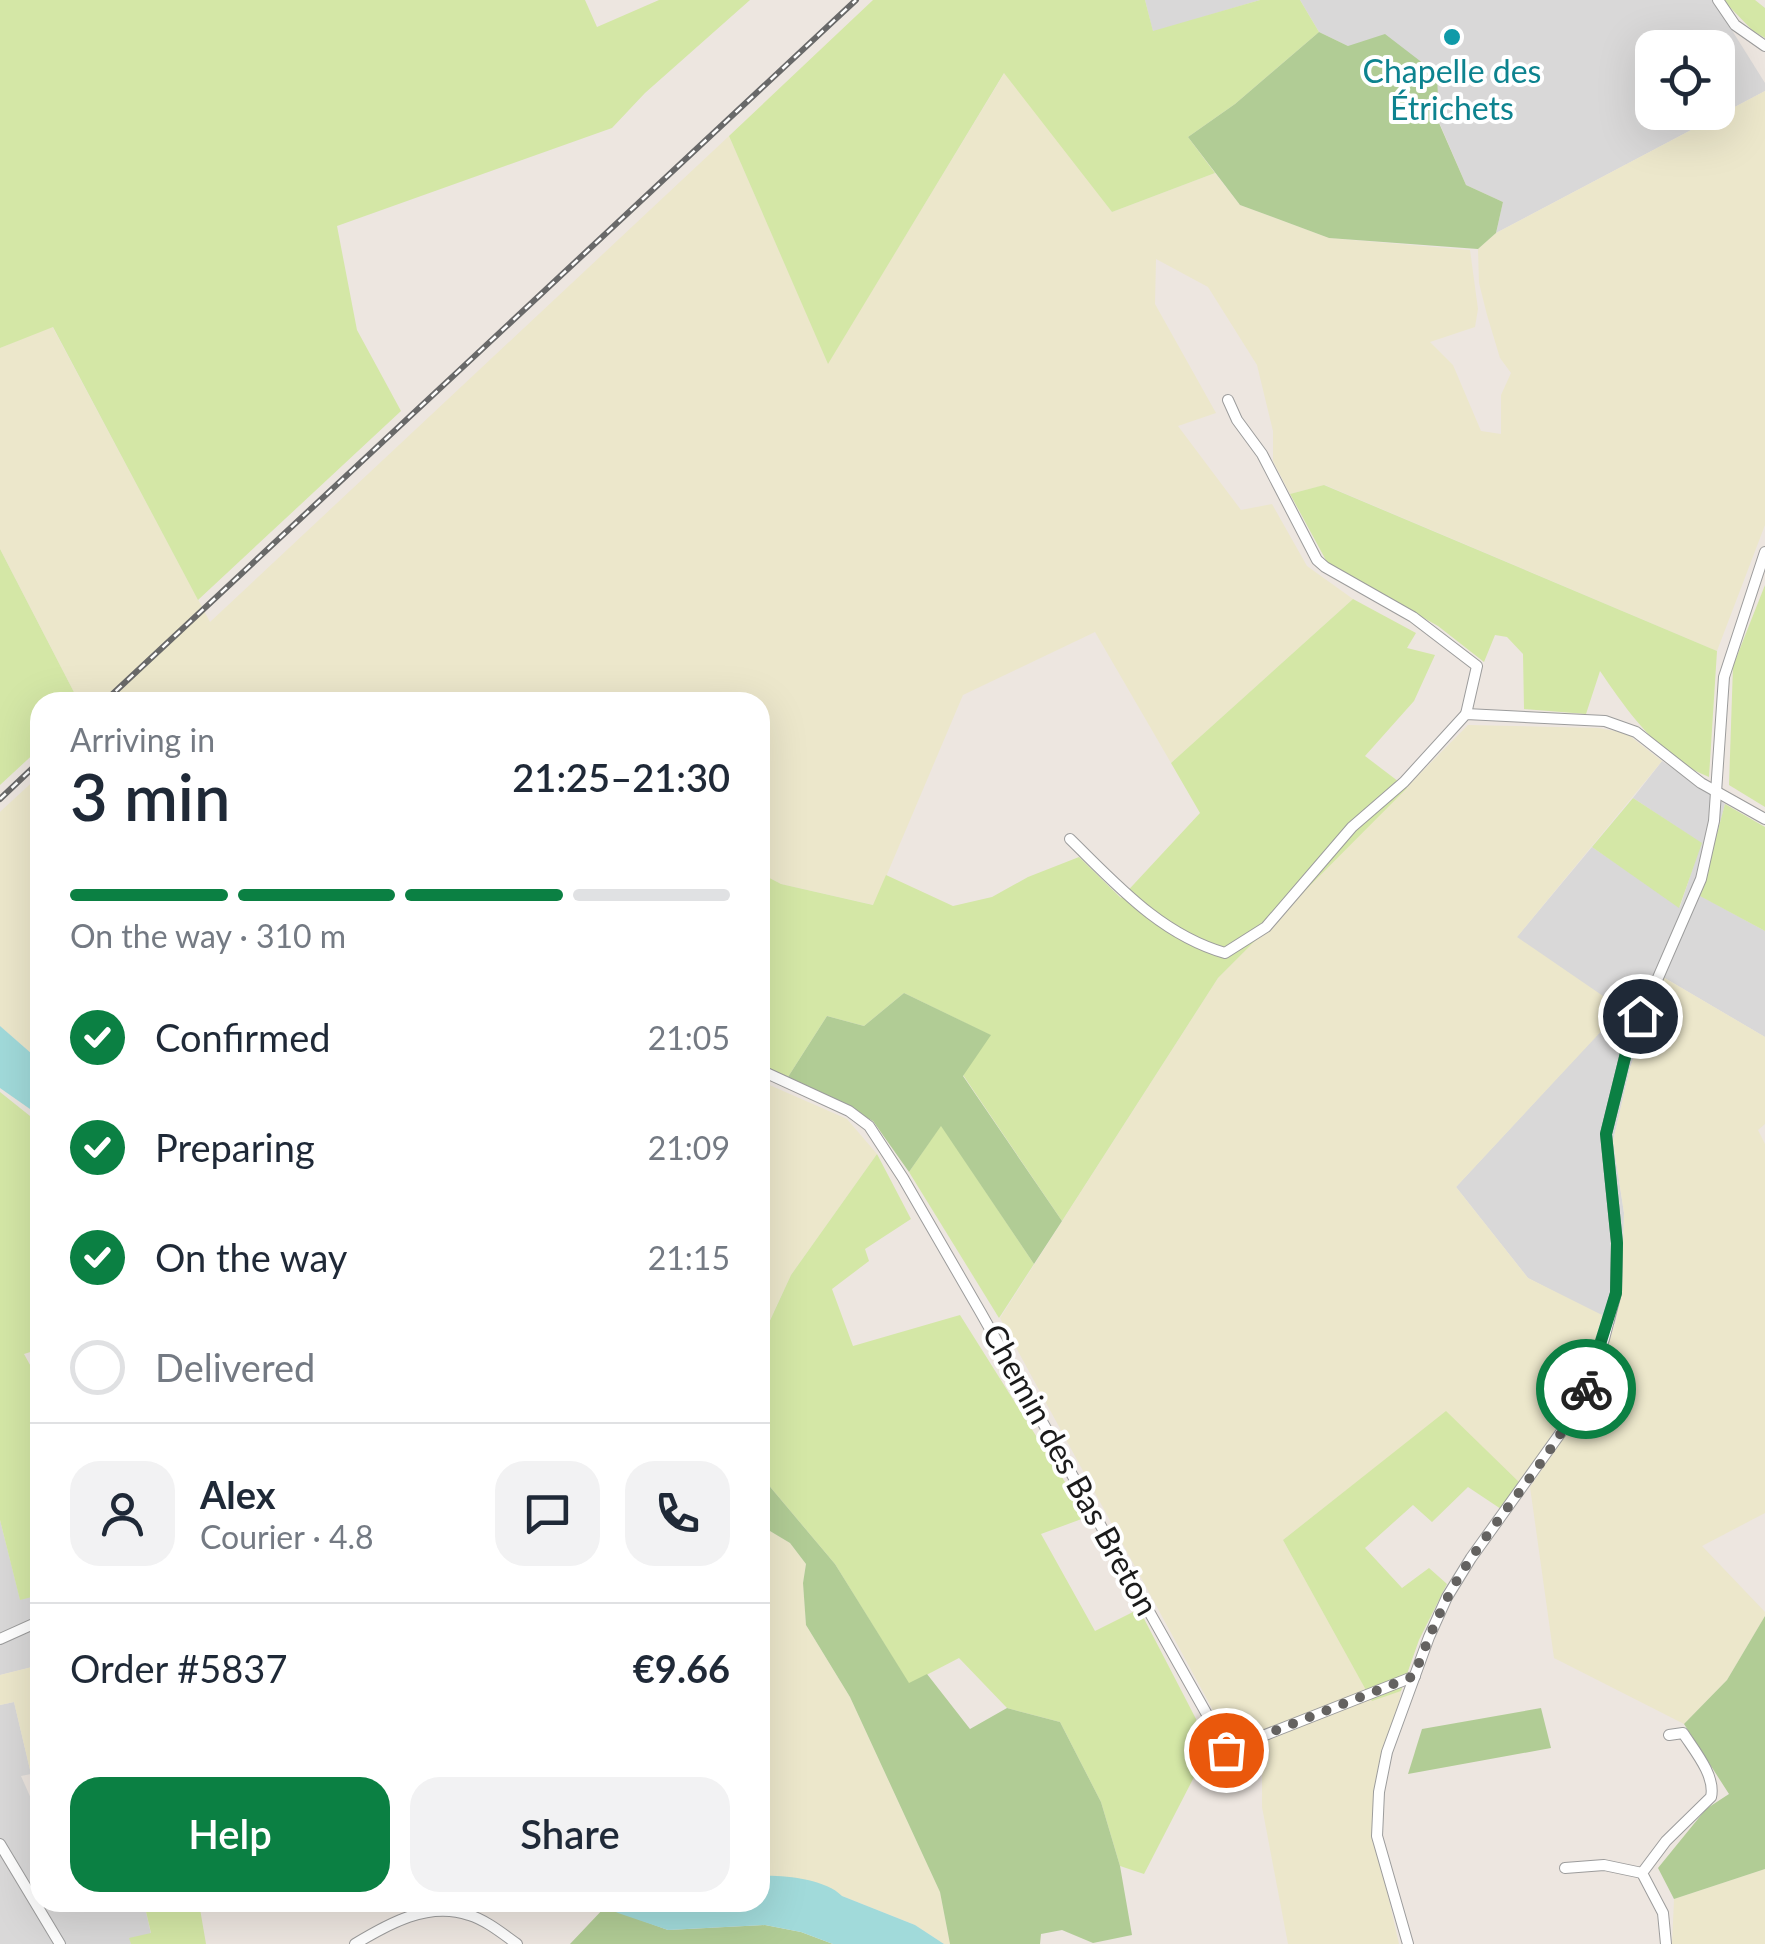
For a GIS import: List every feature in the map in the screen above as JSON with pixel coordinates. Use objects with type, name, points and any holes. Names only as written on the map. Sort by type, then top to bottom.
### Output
[{"type":"street","points":[[1718,0],[1735,26],[1765,46]]},
{"type":"street","points":[[1070,839],[1144,910],[1201,946],[1225,953],[1266,926],[1352,827],[1404,782],[1466,714],[1477,666],[1414,617],[1324,567],[1228,400]]},
{"type":"street","points":[[1408,1944],[1377,1836],[1379,1792],[1387,1752],[1447,1597],[1572,1417],[1599,1354],[1616,1293],[1617,1243],[1606,1134],[1627,1049],[1701,880],[1714,821],[1724,677],[1765,552]]},
{"type":"street","points":[[1466,714],[1624,725],[1716,791],[1765,819]]},
{"type":"street","name":"Chemin des Bas Breton","points":[[770,1075],[850,1111],[869,1126],[902,1175],[981,1313],[1226,1750],[1414,1676]]},
{"type":"street","points":[[0,1639],[30,1625]]},
{"type":"street","points":[[1642,1873],[1666,1841],[1711,1797],[1713,1790],[1702,1761],[1683,1733],[1669,1735]]},
{"type":"street","points":[[0,1844],[30,1894]]},
{"type":"street","points":[[1565,1868],[1604,1865],[1642,1873]]},
{"type":"street","points":[[1642,1873],[1663,1913],[1666,1944]]},
{"type":"street","points":[[41,1912],[60,1944]]},
{"type":"street","points":[[355,1944],[417,1912]]},
{"type":"street","points":[[457,1912],[468,1914],[518,1944]]},
{"type":"shaded area","points":[[1145,0],[1260,0],[1153,32]]},
{"type":"shaded area","points":[[1300,0],[1713,0],[1732,30],[1635,30],[1635,130],[1691,130],[1496,233],[1503,202],[1466,185],[1439,122],[1436,74],[1348,46],[1319,32]]},
{"type":"shaded area","points":[[1735,35],[1765,83],[1765,91],[1735,107]]},
{"type":"shaded area","points":[[1005,72],[1112,212],[1215,173],[1240,205],[1329,238],[1470,250],[1478,309],[1475,327],[1430,342],[1453,365],[1481,431],[1501,434],[1501,395],[1511,373],[1500,358],[1487,315],[1479,283],[1478,249],[1496,233],[1691,130],[1735,130],[1735,107],[1765,91],[1765,525],[1717,651],[1325,485],[1290,494],[1273,461],[1273,431],[1257,365],[1208,287],[1156,259],[1155,304],[1216,413],[1178,426],[1241,510],[1272,504],[1307,566],[1353,599],[1171,763],[1095,632],[963,695],[874,905],[770,878],[770,692],[74,692],[0,549],[0,348],[52,326],[210,622],[729,136],[828,363]]},
{"type":"shaded area","points":[[1468,725],[1598,728],[1626,733],[1662,761],[1517,937],[1622,1009],[1456,1187],[1528,1278],[1602,1315],[1587,1370],[1570,1407],[1520,1483],[1446,1412],[1283,1540],[1372,1700],[1401,1691],[1376,1842],[1399,1944],[1288,1944],[1262,1807],[1262,1731],[1227,1736],[1000,1318],[1218,978]]},
{"type":"shaded area","points":[[1662,761],[1725,804],[1701,896],[1765,931],[1765,1037],[1663,977],[1630,1068],[1613,1141],[1624,1213],[1622,1291],[1615,1324],[1528,1278],[1456,1187],[1621,1009],[1516,938],[1592,847],[1680,907],[1701,843],[1633,798]]},
{"type":"shaded area","points":[[30,784],[30,1052],[0,1026],[0,812]]},
{"type":"shaded area","points":[[1663,977],[1765,1037],[1765,1124],[1758,1130],[1765,1144],[1765,1513],[1702,1546],[1765,1616],[1727,1680],[1684,1724],[1554,1658],[1530,1487],[1577,1419],[1615,1324],[1622,1291],[1624,1213],[1613,1141],[1630,1068]]},
{"type":"shaded area","points":[[770,1085],[847,1119],[877,1154],[791,1275],[770,1320]]},
{"type":"shaded area","points":[[0,1520],[20,1599],[30,1597],[30,1668],[0,1675]]},
{"type":"shaded area","points":[[770,1531],[790,1543],[806,1564],[806,1625],[850,1697],[940,1892],[950,1944],[915,1925],[842,1896],[770,1876]]},
{"type":"shaded area","points":[[30,1668],[30,1770],[14,1702],[0,1705],[0,1675]]},
{"type":"shaded area","points":[[14,1702],[30,1770],[30,1774],[21,1776],[30,1796],[30,1912],[146,1912],[151,1934],[130,1939],[131,1944],[0,1944],[0,1705]]},
{"type":"shaded area","points":[[1765,1869],[1765,1944],[1672,1944],[1674,1899]]},
{"type":"green space","points":[[0,0],[585,0],[597,27],[659,0],[750,0],[645,93],[612,128],[337,226],[357,330],[401,411],[198,600],[53,327],[0,348]]},
{"type":"green space","points":[[873,0],[1145,0],[1153,31],[1260,0],[1300,0],[1319,32],[1235,104],[1188,137],[1215,173],[1112,212],[1004,73],[828,364],[729,136]]},
{"type":"green space","points":[[1723,0],[1755,0],[1765,8],[1765,38],[1753,31]]},
{"type":"green space","points":[[1319,32],[1348,46],[1385,34],[1437,74],[1439,123],[1466,185],[1503,202],[1496,233],[1478,249],[1329,238],[1240,205],[1188,137],[1235,104]]},
{"type":"green space","points":[[1324,485],[1717,651],[1709,777],[1660,746],[1600,671],[1586,714],[1524,709],[1523,654],[1507,637],[1495,635],[1484,662],[1438,626],[1328,564],[1290,494]]},
{"type":"green space","points":[[0,549],[74,692],[30,692],[30,757],[0,785]]},
{"type":"green space","points":[[1765,585],[1765,807],[1729,785],[1733,666]]},
{"type":"green space","points":[[1353,599],[1416,633],[1407,648],[1435,655],[1414,701],[1365,756],[1407,788],[1218,978],[1062,1221],[963,1075],[990,1035],[904,993],[864,1026],[827,1016],[788,1077],[770,1069],[770,878],[873,905],[886,875],[953,906],[992,897],[1028,877],[1079,857],[1121,898],[1200,813],[1171,763]]},
{"type":"green space","points":[[1633,798],[1702,843],[1679,908],[1592,847]]},
{"type":"green space","points":[[1725,804],[1765,827],[1765,931],[1700,896]]},
{"type":"green space","points":[[904,993],[991,1035],[963,1076],[1062,1221],[1034,1264],[941,1126],[909,1172],[873,1121],[788,1077],[827,1016],[864,1026]]},
{"type":"green space","points":[[0,1092],[30,1116],[30,1352],[24,1354],[30,1365],[30,1598],[20,1600],[0,1520]]},
{"type":"green space","points":[[941,1125],[1034,1264],[999,1318],[909,1172]]},
{"type":"green space","points":[[877,1154],[911,1219],[865,1249],[869,1261],[832,1289],[853,1346],[960,1315],[1087,1517],[1041,1534],[1095,1631],[1139,1609],[1210,1746],[1144,1874],[1120,1866],[1101,1802],[1060,1722],[1007,1708],[959,1658],[909,1684],[835,1564],[770,1487],[770,1320],[791,1275]]},
{"type":"green space","points":[[1446,1411],[1520,1483],[1501,1509],[1468,1487],[1432,1522],[1413,1505],[1365,1548],[1402,1588],[1429,1568],[1447,1584],[1419,1640],[1401,1691],[1372,1701],[1283,1540]]},
{"type":"green space","points":[[770,1487],[835,1564],[909,1683],[927,1674],[970,1729],[1007,1708],[1060,1722],[1101,1802],[1120,1866],[1132,1935],[1093,1943],[1062,1930],[1041,1934],[1040,1944],[950,1944],[940,1892],[850,1697],[806,1625],[806,1564],[790,1543],[770,1531]]},
{"type":"green space","points":[[1765,1616],[1765,1869],[1674,1899],[1658,1868],[1706,1809],[1729,1794],[1684,1724],[1727,1680]]},
{"type":"green space","points":[[1541,1708],[1551,1748],[1408,1774],[1422,1729]]},
{"type":"green space","points":[[146,1912],[201,1912],[206,1944],[131,1944],[129,1938],[151,1933]]},
{"type":"green space","points":[[600,1912],[619,1912],[668,1930],[765,1925],[833,1944],[570,1944]]},
{"type":"water","points":[[0,1026],[30,1052],[30,1109],[0,1088]]},
{"type":"water","points":[[770,1876],[792,1877],[815,1882],[915,1925],[944,1944],[833,1944],[765,1925],[668,1930],[618,1913],[770,1912]]},
{"type":"railway","points":[[115,692],[856,0]]},
{"type":"railway","points":[[0,799],[30,770]]},
{"type":"way so far","points":[[1226,1750],[1414,1676],[1447,1597],[1572,1417],[1586,1389]]},
{"type":"place","name":"Chapelle des Étrichets","points":[[1452,37]]},
{"type":"route","points":[[1586,1389],[1616,1293],[1617,1243],[1606,1134],[1627,1049],[1640,1016]]}]
